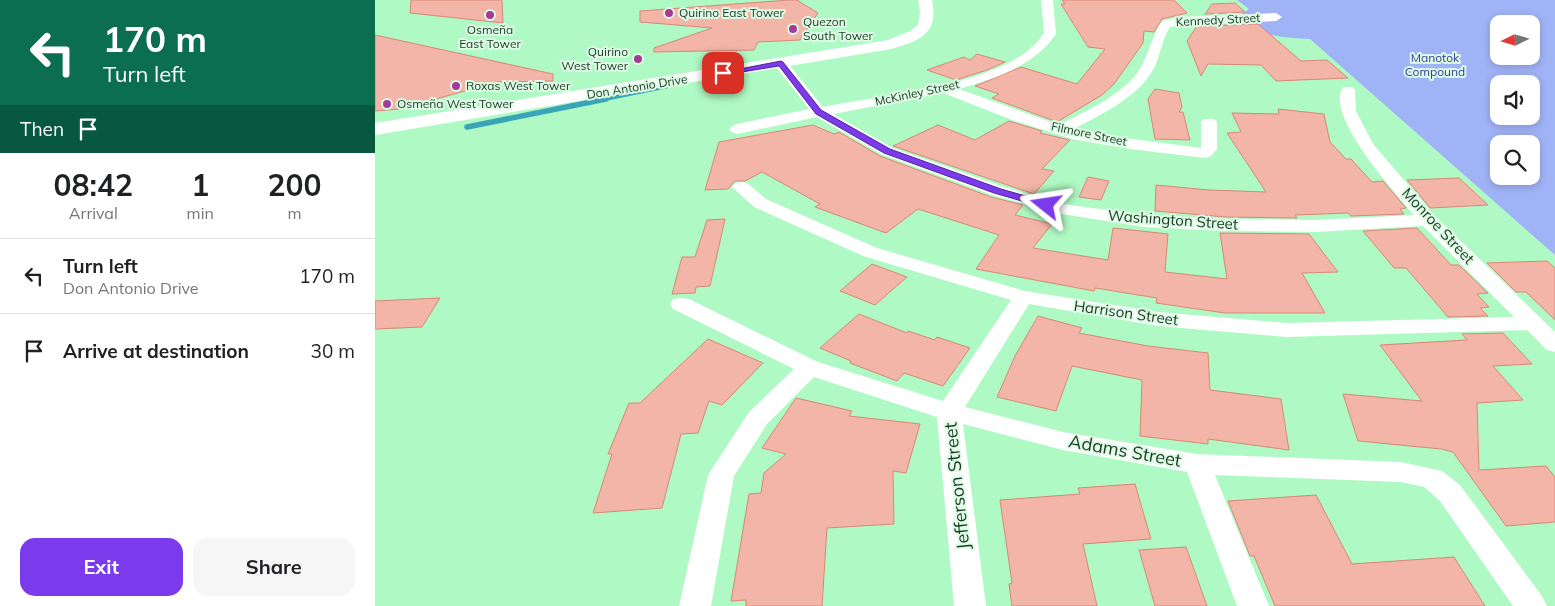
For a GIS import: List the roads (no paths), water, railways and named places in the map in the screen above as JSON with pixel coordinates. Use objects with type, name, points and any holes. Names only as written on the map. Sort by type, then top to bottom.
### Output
[{"type":"street","name":"Don Antonio Drive","points":[[375,129],[864,50],[915,36],[926,26],[928,15],[925,0]]},
{"type":"street","name":"McKinley Street","points":[[737,129],[946,89],[997,73],[1028,58],[1050,34],[1047,0]]},
{"type":"street","name":"Kennedy Street","points":[[1062,130],[1119,97],[1143,73],[1155,53],[1159,36],[1166,24],[1180,21],[1276,17]]},
{"type":"street","name":"Washington Street","points":[[781,64],[819,112],[887,151],[997,191],[1062,209],[1144,221],[1226,226],[1314,226],[1429,220]]},
{"type":"street","name":"Filmore Street","points":[[946,89],[1010,115],[1091,138],[1205,153],[1209,149],[1209,122]]},
{"type":"street","name":"Monroe Street","points":[[1349,90],[1349,111],[1366,146],[1429,220],[1555,345]]},
{"type":"street","name":"Harrison Street","points":[[741,187],[760,203],[870,252],[1023,297],[1158,320],[1287,330],[1533,323]]},
{"type":"street","name":"Jefferson Street","points":[[970,606],[949,412],[1023,297]]},
{"type":"street","name":"Adams Street","points":[[681,304],[810,367],[949,412],[1063,441],[1197,464],[1401,472],[1433,478],[1450,493],[1531,606]]},
{"type":"street","points":[[695,606],[721,475],[758,418],[810,367]]},
{"type":"street","points":[[1197,464],[1253,606]]},
{"type":"waterway","points":[[599,100],[667,86]]},
{"type":"waterway","points":[[467,127],[606,99]]},
{"type":"place","name":"Quirino East Tower","points":[[669,13]]},
{"type":"place","name":"Osmeña East Tower","points":[[490,15]]},
{"type":"place","name":"Quezon South Tower","points":[[793,29]]},
{"type":"place","name":"Quirino West Tower","points":[[638,59]]},
{"type":"place","name":"Roxas West Tower","points":[[456,86]]},
{"type":"place","name":"Osmeña West Tower","points":[[387,104]]},
{"type":"park label","name":"Manotok Compound","points":[[1435,65]]}]
